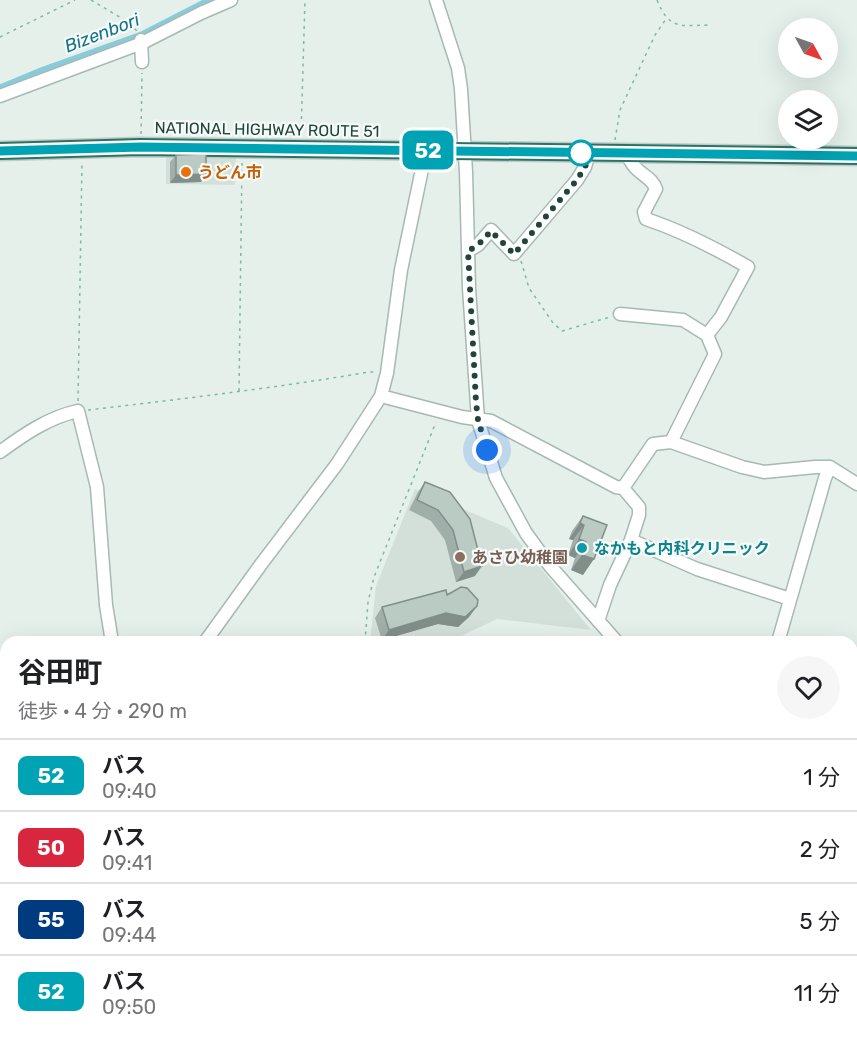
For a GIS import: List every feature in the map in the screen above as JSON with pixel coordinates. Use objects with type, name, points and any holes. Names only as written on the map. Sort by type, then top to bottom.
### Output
[{"type":"highway","name":"NATIONAL HIGHWAY ROUTE 51","points":[[0,151],[141,147],[857,156]]},
{"type":"street","points":[[0,96],[231,0]]},
{"type":"street","points":[[436,0],[458,68],[461,89],[473,367],[478,420],[496,478],[521,524],[550,566],[612,636]]},
{"type":"street","points":[[141,38],[142,62]]},
{"type":"street","points":[[209,636],[261,563],[337,464],[381,396],[387,373],[401,270],[426,150]]},
{"type":"street","points":[[468,251],[478,245],[491,231],[514,254],[577,180],[590,153]]},
{"type":"street","points":[[620,153],[635,170],[654,182],[656,189],[644,212],[646,219],[715,248],[748,267],[721,317],[707,335]]},
{"type":"street","points":[[620,314],[683,320],[707,335],[716,354],[670,442]]},
{"type":"street","points":[[381,396],[478,420],[491,421],[616,488],[623,488],[639,507],[639,515],[598,621]]},
{"type":"street","points":[[0,452],[27,431],[70,412],[78,411],[97,487],[106,605],[111,636]]},
{"type":"street","points":[[623,488],[653,444],[670,442],[742,467],[764,472],[830,467],[857,484]]},
{"type":"street","points":[[780,636],[830,467]]},
{"type":"street","points":[[631,540],[697,569],[790,598]]},
{"type":"path","points":[[0,37],[75,0]]},
{"type":"path","points":[[91,0],[128,22],[141,38]]},
{"type":"path","points":[[300,149],[305,0]]},
{"type":"path","points":[[657,0],[666,19],[674,24],[708,25]]},
{"type":"path","points":[[620,153],[620,110],[655,35],[666,19]]},
{"type":"path","points":[[141,147],[142,62]]},
{"type":"path","points":[[82,147],[78,411],[239,392],[369,372],[387,373]]},
{"type":"path","points":[[239,392],[242,149]]},
{"type":"path","points":[[514,254],[523,263],[529,288],[553,323],[562,331],[620,314]]},
{"type":"path","points":[[365,636],[368,602],[374,577],[440,411]]},
{"type":"shaded area","points":[[166,154],[236,155],[235,185],[166,184]]},
{"type":"shaded area","name":"あさひ幼稚園","points":[[415,489],[508,528],[591,630],[497,619],[461,636],[371,636],[376,586]]},
{"type":"building","points":[[206,154],[206,174],[176,175],[176,155]]},
{"type":"building","points":[[425,482],[450,492],[470,519],[482,566],[464,572],[453,530],[438,510],[417,500]]},
{"type":"building","points":[[583,516],[607,525],[594,559],[582,555],[586,542],[579,539],[584,525],[580,523]]},
{"type":"building","points":[[461,587],[467,588],[478,600],[477,606],[465,617],[446,613],[389,630],[382,607],[446,590],[447,595]]},
{"type":"waterway","name":"Bizenbori","points":[[0,89],[142,36],[212,0]]},
{"type":"bus line","name":"52","points":[[0,151],[141,147],[857,156]]},
{"type":"place","name":"うどん市","points":[[186,172]]},
{"type":"place","name":"なかもと内科クリニック","points":[[582,548]]},
{"type":"place","name":"あさひ幼稚園","points":[[460,557]]},
{"type":"route","points":[[487,450],[478,420],[476,402],[468,251],[486,239],[491,231],[514,254],[577,180],[590,153],[581,153]]}]
